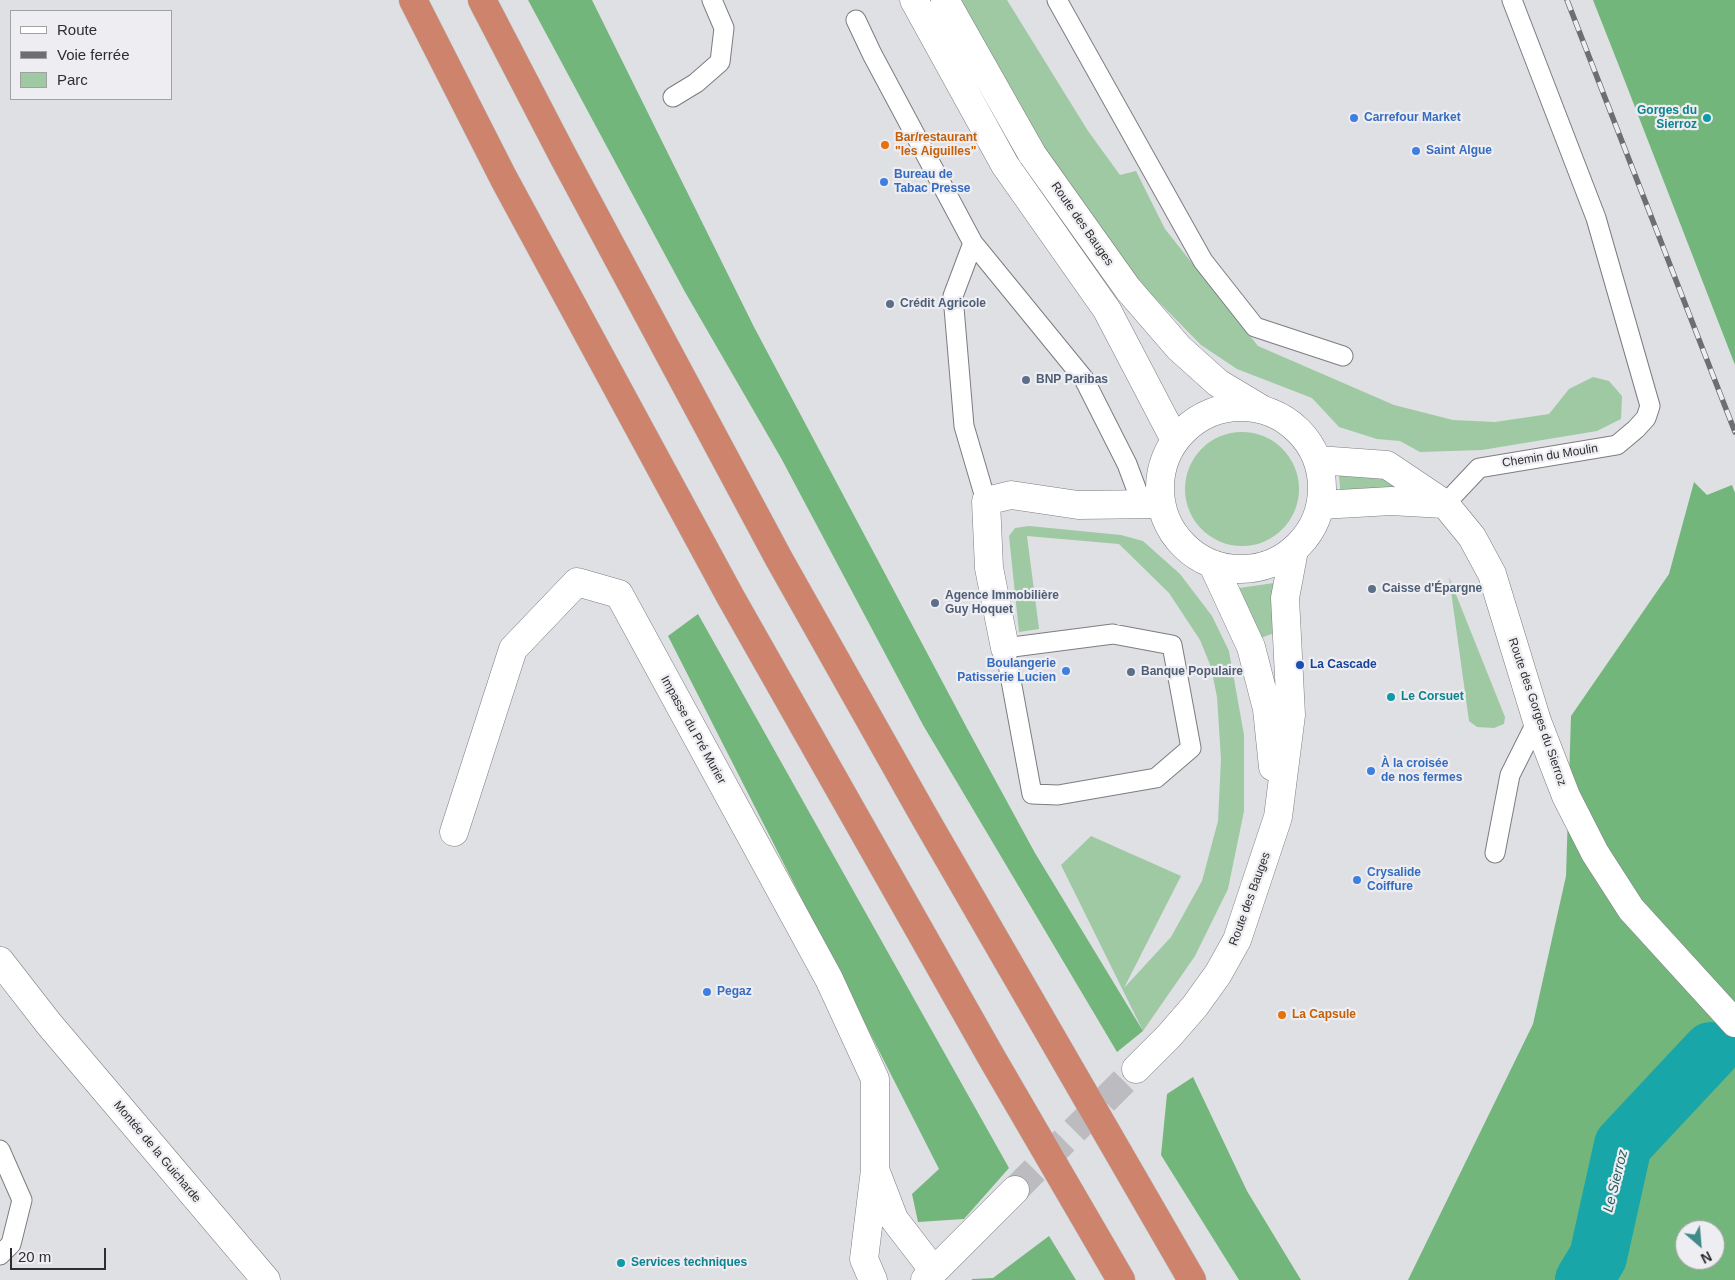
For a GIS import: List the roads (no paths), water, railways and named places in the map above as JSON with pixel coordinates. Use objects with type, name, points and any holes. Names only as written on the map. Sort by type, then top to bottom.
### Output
[{"type":"highway","points":[[413,0],[504,179],[730,596],[988,1052],[1121,1280]]},
{"type":"highway","points":[[482,0],[563,156],[779,559],[925,818],[1192,1280]]},
{"type":"main road","points":[[914,0],[1005,165],[1107,310],[1175,440]]},
{"type":"main road","name":"Route des Bauges","points":[[945,0],[1032,154],[1128,290],[1179,348],[1212,378],[1264,410]]},
{"type":"main road","points":[[1231,407],[1264,410],[1287,421],[1305,438],[1318,460],[1322,483],[1321,505],[1311,530],[1294,550],[1269,565],[1241,570],[1213,565],[1188,551],[1151,504],[1161,470],[1175,440],[1200,418],[1231,407]]},
{"type":"main road","name":"Route des Gorges du Sierroz","points":[[1318,460],[1387,465],[1445,504],[1472,537],[1492,574],[1537,721],[1566,796],[1596,853],[1630,909],[1727,1014]]},
{"type":"main road","points":[[1005,648],[989,568],[986,501],[1011,495],[1078,505],[1151,504]]},
{"type":"main road","points":[[1321,505],[1390,500],[1445,504]]},
{"type":"main road","name":"Route des Bauges","points":[[1136,1069],[1170,1036],[1218,974],[1237,940],[1278,817],[1291,715],[1285,598],[1294,550]]},
{"type":"main road","name":"Route des Bauges","points":[[1213,565],[1251,647],[1267,709],[1278,817]]},
{"type":"main road","name":"Impasse du Pré Murier","points":[[454,832],[513,649],[577,582],[620,594],[828,979],[875,1079],[875,1170],[864,1259],[873,1280]]},
{"type":"main road","name":"Montée de la Guicharde","points":[[0,962],[266,1280]]},
{"type":"main road","name":"Montée de la Guicharde","points":[[0,979],[50,1024]]},
{"type":"main road","name":"Impasse du Pré Murier","points":[[875,1170],[894,1219],[929,1276]]},
{"type":"main road","points":[[929,1276],[1015,1190]]},
{"type":"lane","points":[[673,97],[696,83],[720,62],[724,28],[712,0]]},
{"type":"lane","points":[[1057,0],[1203,261],[1255,327],[1343,356]]},
{"type":"lane","name":"Chemin du Moulin","points":[[1445,504],[1479,468],[1617,446],[1646,418],[1650,406],[1596,218],[1512,0]]},
{"type":"lane","points":[[856,20],[872,54],[973,243],[1084,379],[1151,504]]},
{"type":"lane","points":[[973,243],[953,296],[964,426],[986,501]]},
{"type":"lane","points":[[1113,634],[1172,645],[1190,748],[1156,778],[1058,795],[1032,794],[1005,648],[1113,634]]},
{"type":"lane","points":[[1494,853],[1510,775],[1537,721]]},
{"type":"lane","points":[[0,1150],[22,1200],[11,1244],[0,1255]]},
{"type":"waterway","name":"Le Sierroz","points":[[1584,1280],[1598,1257],[1623,1145],[1711,1051]]},
{"type":"tunnel","points":[[1015,1190],[1136,1069]]},
{"type":"railway","points":[[1567,0],[1735,432]]},
{"type":"place","name":"Carrefour Market","points":[[1354,118]]},
{"type":"place","name":"Gorges du Sierroz","points":[[1707,118]]},
{"type":"place","name":"Bar/restaurant \"les Aiguilles\"","points":[[885,145]]},
{"type":"place","name":"Saint Algue","points":[[1416,151]]},
{"type":"place","name":"Bureau de Tabac Presse","points":[[884,182]]},
{"type":"place","name":"Crédit Agricole","points":[[890,304]]},
{"type":"place","name":"BNP Paribas","points":[[1026,380]]},
{"type":"place","name":"Caisse d'Épargne","points":[[1372,589]]},
{"type":"place","name":"Agence Immobilière Guy Hoquet","points":[[935,603]]},
{"type":"place","name":"La Cascade","points":[[1300,665]]},
{"type":"place","name":"Boulangerie Patisserie Lucien","points":[[1066,671]]},
{"type":"place","name":"Banque Populaire","points":[[1131,672]]},
{"type":"place","name":"Le Corsuet","points":[[1391,697]]},
{"type":"place","name":"À la croisée de nos fermes","points":[[1371,771]]},
{"type":"place","name":"Crysalide Coiffure","points":[[1357,880]]},
{"type":"place","name":"Pegaz","points":[[707,992]]},
{"type":"place","name":"La Capsule","points":[[1282,1015]]},
{"type":"place","name":"Services techniques","points":[[621,1263]]}]
